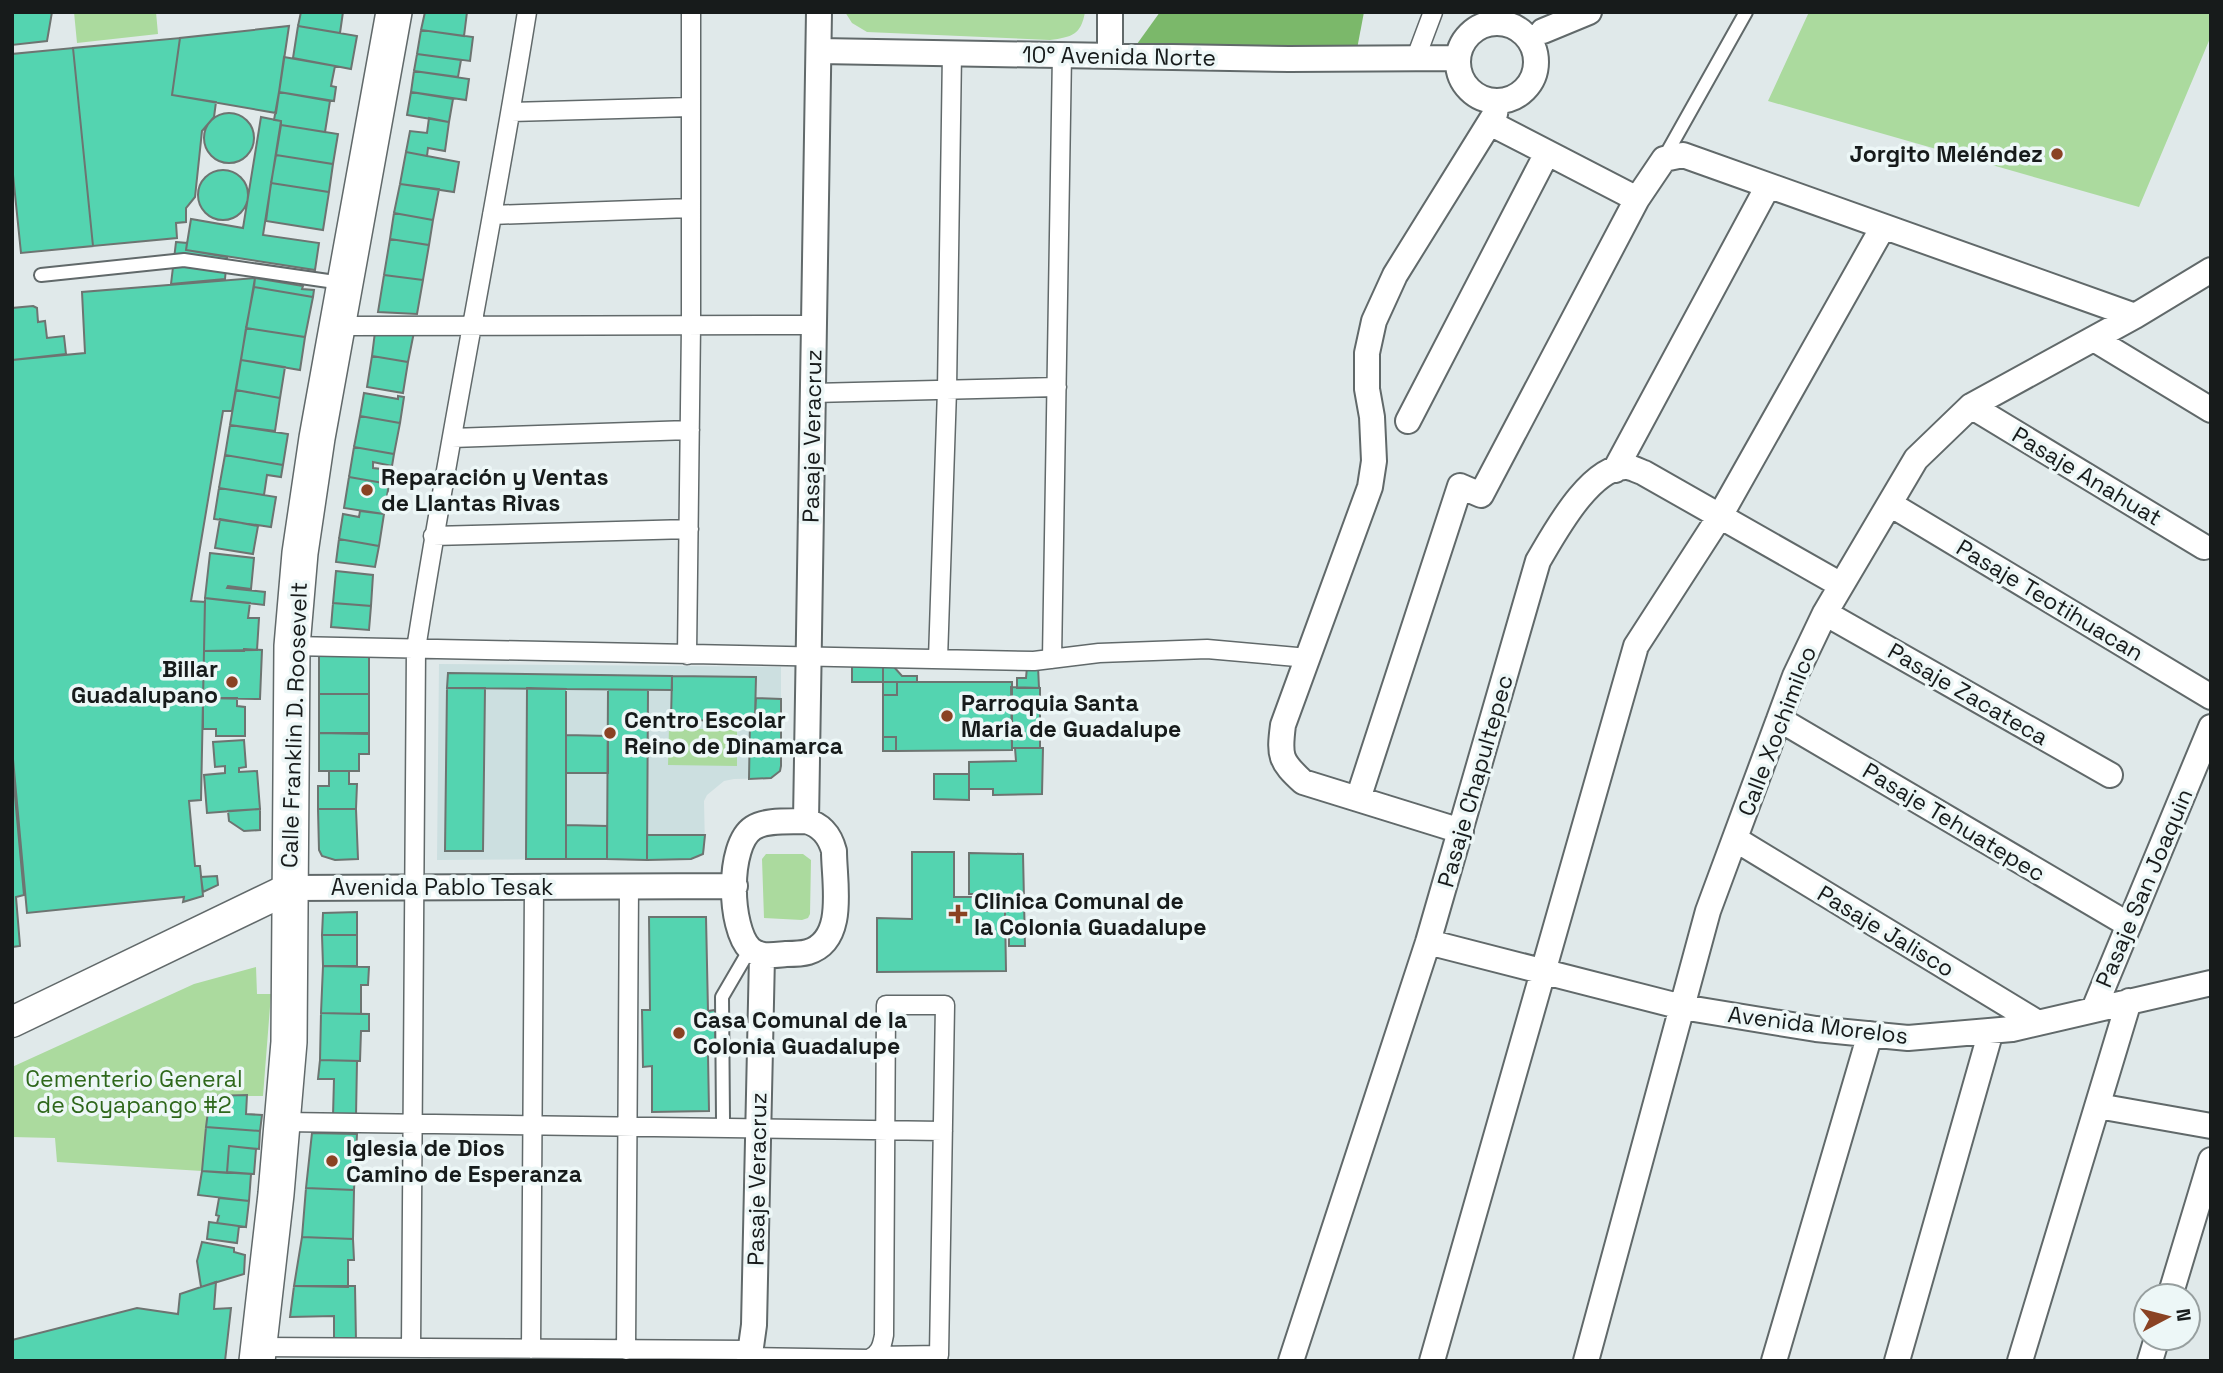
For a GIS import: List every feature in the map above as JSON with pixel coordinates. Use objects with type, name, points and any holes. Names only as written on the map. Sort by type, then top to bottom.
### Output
[{"type":"main road","name":"Calle Franklin D. Roosevelt","points":[[257,1354],[283,1122],[289,1042],[292,646],[300,553],[317,438],[394,12]]},
{"type":"street","points":[[411,1348],[416,649],[433,536],[527,12]]},
{"type":"street","points":[[687,655],[691,12]]},
{"type":"street","points":[[819,12],[820,51]]},
{"type":"street","points":[[1110,12],[1110,55]]},
{"type":"street","points":[[1415,60],[1433,12]]},
{"type":"street","points":[[1589,12],[1524,33],[1508,24],[1494,22],[1481,26],[1469,33],[1461,47],[1458,58],[1460,74],[1466,86],[1484,99],[1493,112],[1548,153],[1637,200]]},
{"type":"street","points":[[1461,831],[1303,782],[1286,766],[1280,747],[1283,725],[1370,487],[1374,461],[1372,417],[1367,388],[1367,353],[1374,321],[1395,275],[1493,112],[1523,92],[1532,81],[1542,29]]},
{"type":"street","name":"10° Avenida Norte","points":[[820,51],[1415,60],[1458,58]]},
{"type":"street","name":"Pasaje Veracruz","points":[[806,821],[820,51]]},
{"type":"street","points":[[938,659],[947,390],[952,52]]},
{"type":"street","points":[[1052,659],[1062,54]]},
{"type":"street","points":[[511,112],[690,107]]},
{"type":"street","points":[[1408,421],[1548,153]]},
{"type":"street","points":[[1358,799],[1460,486],[1481,495],[1637,200],[1664,159],[1683,155],[2135,316]]},
{"type":"street","points":[[1615,470],[1768,186]]},
{"type":"street","points":[[492,215],[690,208]]},
{"type":"street","points":[[1432,1361],[1636,646],[1720,516],[1884,226]]},
{"type":"street","name":"Calle Xochimilco","points":[[1586,1361],[1708,911],[1795,676],[1841,585],[1916,459],[1970,406],[2135,316],[2211,270]]},
{"type":"street","points":[[339,326],[814,325]]},
{"type":"street","points":[[2094,339],[2211,410]]},
{"type":"street","points":[[813,393],[1057,387]]},
{"type":"street","name":"Pasaje Anahuat","points":[[1970,406],[2204,547]]},
{"type":"street","points":[[452,438],[690,430]]},
{"type":"street","points":[[1615,470],[1628,467],[1644,473],[1841,585]]},
{"type":"street","name":"Pasaje Chapultepec","points":[[1291,1361],[1428,942],[1538,561],[1569,510],[1595,480],[1615,470]]},
{"type":"street","name":"Pasaje Teotihuacan","points":[[1890,503],[2211,697]]},
{"type":"street","points":[[433,536],[689,529]]},
{"type":"street","name":"Pasaje Zacateca","points":[[1825,613],[2110,775]]},
{"type":"street","points":[[292,646],[1034,661],[1099,653],[1207,649],[1308,658]]},
{"type":"street","name":"Pasaje Tehuatepec","points":[[1779,719],[2129,925]]},
{"type":"street","name":"Pasaje San Joaquin","points":[[2094,1009],[2211,727]]},
{"type":"street","points":[[806,821],[827,834],[834,851],[835,921],[827,940],[807,953],[756,952],[740,932],[736,917],[737,852],[745,836],[753,828],[762,824],[806,821]]},
{"type":"street","name":"Pasaje Jalisco","points":[[1735,839],[2038,1023]]},
{"type":"street","points":[[626,1350],[629,886]]},
{"type":"street","name":"Avenida Pablo Tesak","points":[[12,1022],[289,888],[735,886]]},
{"type":"street","points":[[531,1349],[534,887]]},
{"type":"street","name":"Avenida Morelos","points":[[1428,942],[1682,1007],[1816,1029],[1908,1038],[2012,1029],[2211,983]]},
{"type":"street","name":"Pasaje Veracruz","points":[[750,1356],[754,1325],[759,1127],[756,952]]},
{"type":"street","points":[[2020,1361],[2129,1001]]},
{"type":"street","points":[[257,1354],[379,1354],[411,1348],[485,1355],[531,1349],[593,1355],[626,1350],[869,1359],[939,1355],[945,1005],[886,1005],[884,1335],[875,1358]]},
{"type":"street","points":[[1897,1361],[1991,1031]]},
{"type":"street","points":[[1774,1361],[1870,1034]]},
{"type":"street","points":[[2098,1105],[2211,1126]]},
{"type":"street","points":[[283,1122],[759,1127],[782,1130],[943,1132]]},
{"type":"street","points":[[2173,1282],[2211,1160]]},
{"type":"lane","points":[[1664,159],[1746,12]]},
{"type":"lane","points":[[41,275],[184,260],[346,283]]},
{"type":"lane","points":[[723,1119],[722,997],[756,952]]},
{"type":"shaded area","name":"Centro Escolar Reino de Dinamarca","points":[[439,664],[781,667],[779,773],[771,778],[724,781],[707,795],[704,801],[705,848],[698,858],[437,860]]},
{"type":"green space","points":[[74,12],[156,12],[158,34],[77,43]]},
{"type":"green space","points":[[845,12],[1085,12],[1081,26],[1074,34],[1050,40],[867,32],[852,23]]},
{"type":"green space","points":[[1160,12],[1364,12],[1357,49],[1137,44]]},
{"type":"green space","name":"Jorgito Meléndez","points":[[1809,12],[2211,12],[2211,36],[2139,207],[1768,101]]},
{"type":"green space","points":[[669,728],[737,730],[737,766],[668,765]]},
{"type":"green space","points":[[766,854],[803,854],[811,860],[808,918],[764,918],[762,859]]},
{"type":"green space","name":"Cementerio General de Soyapango #2","points":[[256,967],[257,994],[271,994],[263,1096],[210,1096],[202,1171],[57,1162],[55,1138],[12,1137],[12,1067],[194,984]]},
{"type":"building","points":[[12,12],[52,12],[47,41],[12,45]]},
{"type":"building","points":[[301,12],[343,12],[340,33],[298,26]]},
{"type":"building","points":[[425,12],[467,12],[464,36],[421,30]]},
{"type":"building","points":[[289,26],[276,113],[172,95],[180,38]]},
{"type":"building","points":[[298,26],[357,36],[351,69],[293,58]]},
{"type":"building","points":[[421,30],[473,37],[470,61],[417,54]]},
{"type":"building","points":[[180,38],[172,95],[216,102],[214,117],[202,131],[195,197],[186,208],[186,222],[176,223],[177,238],[93,246],[73,48]]},
{"type":"building","points":[[73,48],[93,246],[21,253],[12,165],[12,54]]},
{"type":"building","points":[[417,54],[461,60],[458,77],[414,71]]},
{"type":"building","points":[[284,57],[335,66],[331,86],[336,87],[334,101],[279,92]]},
{"type":"building","points":[[414,71],[469,79],[466,100],[411,92]]},
{"type":"building","points":[[279,92],[330,101],[325,132],[281,125],[281,121],[274,120]]},
{"type":"building","points":[[411,92],[453,99],[449,122],[407,115]]},
{"type":"building","points":[[229,113],[247,120],[254,138],[247,156],[229,163],[211,156],[204,138],[211,120]]},
{"type":"building","points":[[261,117],[281,121],[263,235],[319,243],[315,270],[186,250],[191,219],[243,228]]},
{"type":"building","points":[[429,118],[449,122],[445,151],[428,148],[427,156],[406,152],[410,131],[427,133]]},
{"type":"building","points":[[281,125],[338,134],[333,164],[276,155]]},
{"type":"building","points":[[406,152],[459,162],[454,192],[400,184]]},
{"type":"building","points":[[276,155],[333,164],[329,192],[271,183]]},
{"type":"building","points":[[223,170],[241,177],[248,195],[241,213],[223,220],[205,213],[198,195],[205,177]]},
{"type":"building","points":[[271,183],[329,192],[323,230],[266,221]]},
{"type":"building","points":[[400,184],[439,189],[433,220],[394,213]]},
{"type":"building","points":[[394,213],[433,220],[429,245],[390,239]]},
{"type":"building","points":[[390,239],[429,245],[423,280],[384,275]]},
{"type":"building","points":[[176,242],[187,243],[186,250],[227,257],[225,279],[171,284]]},
{"type":"building","points":[[384,275],[423,280],[417,314],[378,312]]},
{"type":"building","points":[[255,278],[232,411],[223,411],[191,601],[205,602],[201,800],[189,801],[195,866],[200,866],[203,896],[183,902],[184,897],[27,913],[12,748],[12,360],[85,353],[82,292]]},
{"type":"building","points":[[255,278],[303,286],[302,289],[314,290],[313,297],[254,287]]},
{"type":"building","points":[[254,287],[313,297],[305,337],[246,328]]},
{"type":"building","points":[[12,308],[37,308],[38,322],[45,321],[47,338],[64,336],[66,354],[12,360]]},
{"type":"building","points":[[246,328],[305,337],[300,370],[241,360]]},
{"type":"building","points":[[375,332],[414,332],[408,362],[372,356]]},
{"type":"building","points":[[372,356],[408,362],[403,393],[367,387]]},
{"type":"building","points":[[241,360],[285,367],[280,398],[236,390]]},
{"type":"building","points":[[236,390],[280,398],[275,431],[230,425]]},
{"type":"building","points":[[364,393],[398,399],[398,396],[404,397],[400,423],[360,416]]},
{"type":"building","points":[[360,416],[400,423],[394,454],[354,447]]},
{"type":"building","points":[[230,425],[288,434],[283,465],[225,455]]},
{"type":"building","points":[[354,447],[394,454],[392,466],[373,462],[373,468],[391,470],[389,484],[349,477]]},
{"type":"building","points":[[225,455],[283,465],[281,477],[267,475],[264,495],[219,488]]},
{"type":"building","name":"Reparación y Ventas de Llantas Rivas","points":[[349,477],[389,484],[384,514],[344,508]]},
{"type":"building","points":[[219,488],[276,497],[271,527],[214,519]]},
{"type":"building","points":[[360,511],[384,514],[379,546],[339,539],[343,514],[359,517]]},
{"type":"building","points":[[220,519],[258,526],[253,554],[215,548]]},
{"type":"building","points":[[339,539],[379,546],[375,567],[336,562]]},
{"type":"building","points":[[210,553],[254,558],[251,589],[227,588],[265,592],[264,605],[205,598]]},
{"type":"building","points":[[336,571],[373,575],[371,606],[333,603]]},
{"type":"building","points":[[205,598],[250,603],[248,618],[259,618],[257,650],[204,651]]},
{"type":"building","points":[[333,603],[371,606],[369,630],[331,627]]},
{"type":"building","name":"Billar Guadalupano","points":[[262,650],[260,699],[203,698],[204,651]]},
{"type":"building","points":[[369,655],[369,694],[319,694],[319,656]]},
{"type":"building","points":[[852,662],[883,662],[883,682],[852,682]]},
{"type":"building","points":[[883,662],[887,663],[887,667],[894,667],[902,676],[917,676],[917,682],[883,682]]},
{"type":"building","points":[[1038,666],[1039,688],[1017,688],[1017,678],[1026,678],[1027,667]]},
{"type":"building","points":[[448,673],[672,676],[672,690],[447,688]]},
{"type":"building","points":[[672,676],[756,677],[755,717],[750,721],[671,720]]},
{"type":"building","points":[[883,682],[897,682],[897,695],[883,695]]},
{"type":"building","name":"Parroquia Santa Maria de Guadalupe","points":[[897,682],[1012,682],[1012,750],[896,751],[896,737],[883,737],[883,695],[897,695]]},
{"type":"building","points":[[1011,687],[1040,688],[1040,748],[1012,748]]},
{"type":"building","points":[[447,688],[485,688],[483,851],[445,851]]},
{"type":"building","points":[[527,688],[566,689],[566,859],[526,859]]},
{"type":"building","points":[[608,690],[648,690],[647,860],[607,859]]},
{"type":"building","points":[[319,694],[369,694],[369,734],[319,733]]},
{"type":"building","points":[[203,698],[237,698],[237,706],[245,707],[245,736],[216,736],[216,729],[203,729]]},
{"type":"building","points":[[756,698],[781,699],[781,766],[780,771],[771,778],[749,779],[750,721],[755,717]]},
{"type":"building","points":[[319,733],[369,733],[369,754],[359,754],[359,771],[319,771]]},
{"type":"building","points":[[566,735],[608,736],[608,773],[566,773]]},
{"type":"building","points":[[883,737],[896,737],[896,751],[883,751]]},
{"type":"building","points":[[244,740],[246,767],[239,768],[239,772],[257,771],[260,809],[207,813],[204,775],[225,773],[225,766],[215,767],[213,742]]},
{"type":"building","points":[[1015,748],[1043,748],[1042,794],[993,795],[993,789],[969,789],[969,762],[1016,761]]},
{"type":"building","points":[[12,763],[24,895],[16,897],[20,946],[12,947]]},
{"type":"building","points":[[329,771],[349,771],[349,784],[357,784],[356,809],[318,809],[318,786],[329,786]]},
{"type":"building","points":[[934,774],[969,774],[969,800],[934,799]]},
{"type":"building","points":[[260,809],[260,830],[244,831],[229,821],[228,811]]},
{"type":"building","points":[[318,809],[356,809],[358,859],[335,860],[322,856],[319,850]]},
{"type":"building","points":[[566,825],[607,826],[607,859],[566,859]]},
{"type":"building","points":[[647,835],[705,835],[703,854],[691,859],[647,860]]},
{"type":"building","name":"Clinica Comunal de la Colonia Guadalupe","points":[[912,852],[954,852],[954,897],[978,897],[979,911],[1005,911],[1006,971],[877,972],[877,918],[912,919]]},
{"type":"building","points":[[969,853],[1023,854],[1025,946],[1009,946],[1009,917],[1005,917],[1005,911],[998,911],[997,894],[969,894]]},
{"type":"building","points":[[217,876],[218,885],[203,892],[201,877]]},
{"type":"building","points":[[357,912],[357,935],[322,935],[323,913]]},
{"type":"building","name":"Casa Comunal de la Colonia Guadalupe","points":[[649,917],[706,917],[708,1011],[715,1010],[716,1055],[708,1055],[709,1111],[652,1112],[652,1066],[643,1067],[642,1010],[650,1010]]},
{"type":"building","points":[[322,935],[357,935],[357,966],[323,966]]},
{"type":"building","points":[[323,966],[369,967],[368,985],[361,985],[361,1014],[321,1013]]},
{"type":"building","points":[[321,1013],[369,1014],[369,1031],[361,1031],[360,1061],[320,1060]]},
{"type":"building","points":[[320,1060],[357,1061],[356,1117],[333,1116],[334,1079],[318,1079]]},
{"type":"building","points":[[247,1095],[246,1114],[262,1115],[260,1131],[206,1127],[210,1096]]},
{"type":"building","points":[[206,1127],[260,1131],[259,1149],[229,1146],[227,1173],[202,1171]]},
{"type":"building","name":"Iglesia de Dios Camino de Esperanza","points":[[312,1133],[357,1134],[354,1190],[306,1188]]},
{"type":"building","points":[[229,1146],[256,1149],[254,1174],[227,1172]]},
{"type":"building","points":[[202,1171],[251,1174],[249,1201],[198,1195]]},
{"type":"building","points":[[306,1188],[354,1190],[353,1239],[302,1237]]},
{"type":"building","points":[[219,1198],[249,1201],[246,1227],[217,1223]]},
{"type":"building","points":[[209,1222],[239,1226],[237,1243],[207,1239]]},
{"type":"building","points":[[302,1237],[353,1239],[354,1260],[348,1260],[348,1287],[294,1286]]},
{"type":"building","points":[[202,1242],[234,1248],[234,1252],[245,1255],[244,1274],[201,1287],[197,1261]]},
{"type":"building","points":[[216,1282],[214,1309],[231,1308],[225,1361],[12,1361],[12,1340],[137,1308],[178,1314],[180,1294]]},
{"type":"building","points":[[294,1286],[355,1286],[356,1341],[334,1341],[334,1316],[290,1317]]},
{"type":"place","name":"Jorgito Meléndez","points":[[2057,154]]},
{"type":"place","name":"Reparación y Ventas de Llantas Rivas","points":[[367,490]]},
{"type":"place","name":"Billar Guadalupano","points":[[232,682]]},
{"type":"place","name":"Parroquia Santa Maria de Guadalupe","points":[[947,716]]},
{"type":"place","name":"Centro Escolar Reino de Dinamarca","points":[[610,733]]},
{"type":"place","name":"Clinica Comunal de la Colonia Guadalupe","points":[[958,914]]},
{"type":"place","name":"Casa Comunal de la Colonia Guadalupe","points":[[679,1033]]},
{"type":"place","name":"Iglesia de Dios Camino de Esperanza","points":[[332,1161]]}]
